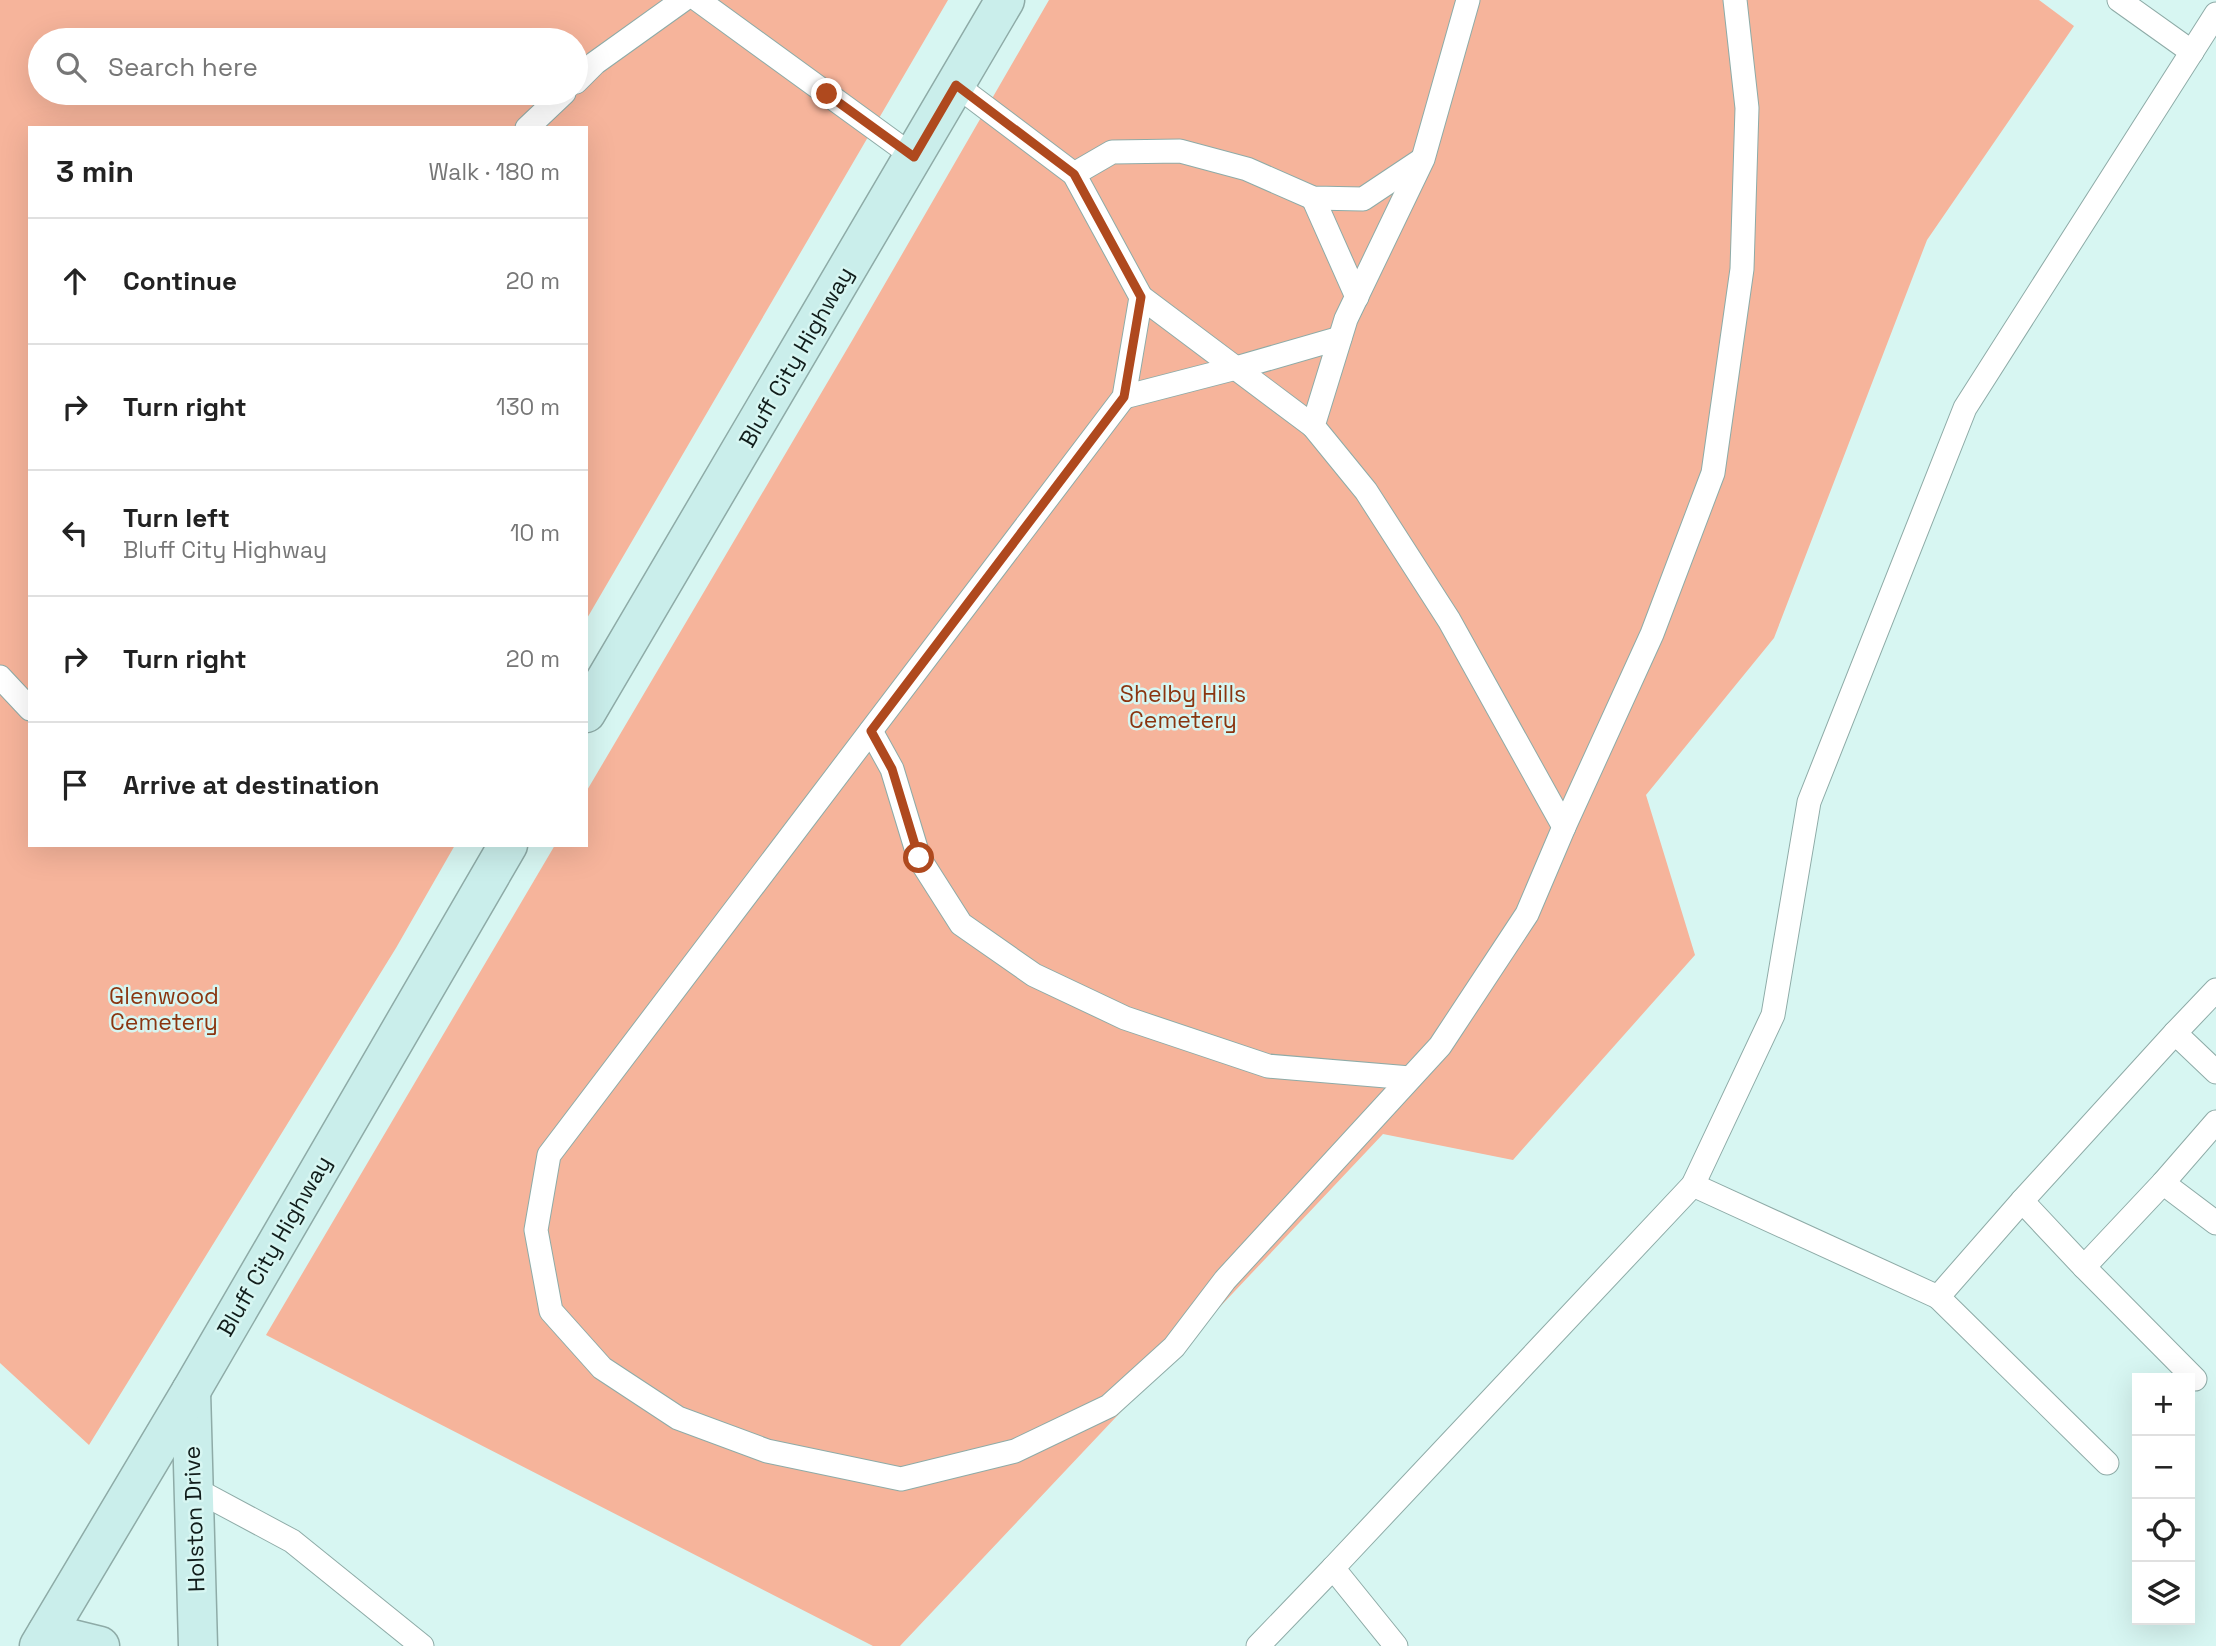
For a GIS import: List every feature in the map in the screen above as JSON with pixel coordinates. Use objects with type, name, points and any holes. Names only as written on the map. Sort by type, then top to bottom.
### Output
[{"type":"main road","name":"Bluff City Highway","points":[[588,710],[1005,0]]},
{"type":"main road","name":"Bluff City Highway","points":[[43,1639],[191,1391],[507,847]]},
{"type":"main road","name":"Holston Drive","points":[[191,1391],[198,1646]]},
{"type":"main road","points":[[43,1639],[100,1646]]},
{"type":"lane","points":[[588,70],[683,0]]},
{"type":"lane","points":[[698,0],[914,157]]},
{"type":"lane","points":[[1313,426],[1340,338],[1357,296],[1423,159],[1468,0]]},
{"type":"lane","points":[[1141,297],[1124,397],[549,1155],[536,1230],[551,1311],[602,1368],[678,1418],[767,1451],[901,1479],[1015,1451],[1109,1406],[1174,1347],[1225,1280],[1440,1046],[1527,914],[1652,634],[1713,473],[1742,269],[1747,108],[1735,0]]},
{"type":"lane","points":[[2129,3],[2192,52]]},
{"type":"lane","points":[[1258,1646],[1693,1185],[1773,1015],[1809,802],[1965,408],[2216,14]]},
{"type":"lane","points":[[956,85],[1074,174],[1141,297],[1313,426],[1366,491],[1449,620],[1564,827]]},
{"type":"lane","points":[[529,126],[551,105]]},
{"type":"lane","points":[[1074,174],[1112,152],[1180,151],[1247,169],[1313,198],[1363,199],[1423,159]]},
{"type":"lane","points":[[1313,198],[1357,296]]},
{"type":"lane","points":[[1124,397],[1340,338]]},
{"type":"lane","points":[[0,677],[28,707]]},
{"type":"lane","points":[[871,731],[892,769],[919,858],[961,924],[1034,975],[1125,1018],[1268,1066],[1410,1078]]},
{"type":"lane","points":[[1938,1297],[2022,1201],[2216,990]]},
{"type":"lane","points":[[2175,1033],[2216,1072]]},
{"type":"lane","points":[[2084,1267],[2216,1122]]},
{"type":"lane","points":[[2162,1183],[2216,1223]]},
{"type":"lane","points":[[1693,1185],[1938,1297],[2107,1463]]},
{"type":"lane","points":[[2022,1201],[2189,1373]]},
{"type":"lane","points":[[193,1488],[292,1541],[422,1646]]},
{"type":"lane","points":[[1334,1568],[1396,1646]]},
{"type":"green space","name":"Glenwood Cemetery","points":[[0,0],[948,0],[588,617],[588,126],[28,126],[28,847],[454,847],[396,948],[89,1445],[0,1363]]},
{"type":"green space","name":"Shelby Hills Cemetery","points":[[1049,0],[2039,0],[2074,26],[1927,240],[1774,638],[1646,795],[1695,955],[1513,1160],[1383,1134],[900,1646],[873,1646],[266,1335],[554,847],[588,847],[588,789]]},
{"type":"route","points":[[827,94],[914,157],[956,85],[1074,174],[1141,297],[1124,397],[871,731],[892,769],[919,858]]}]
